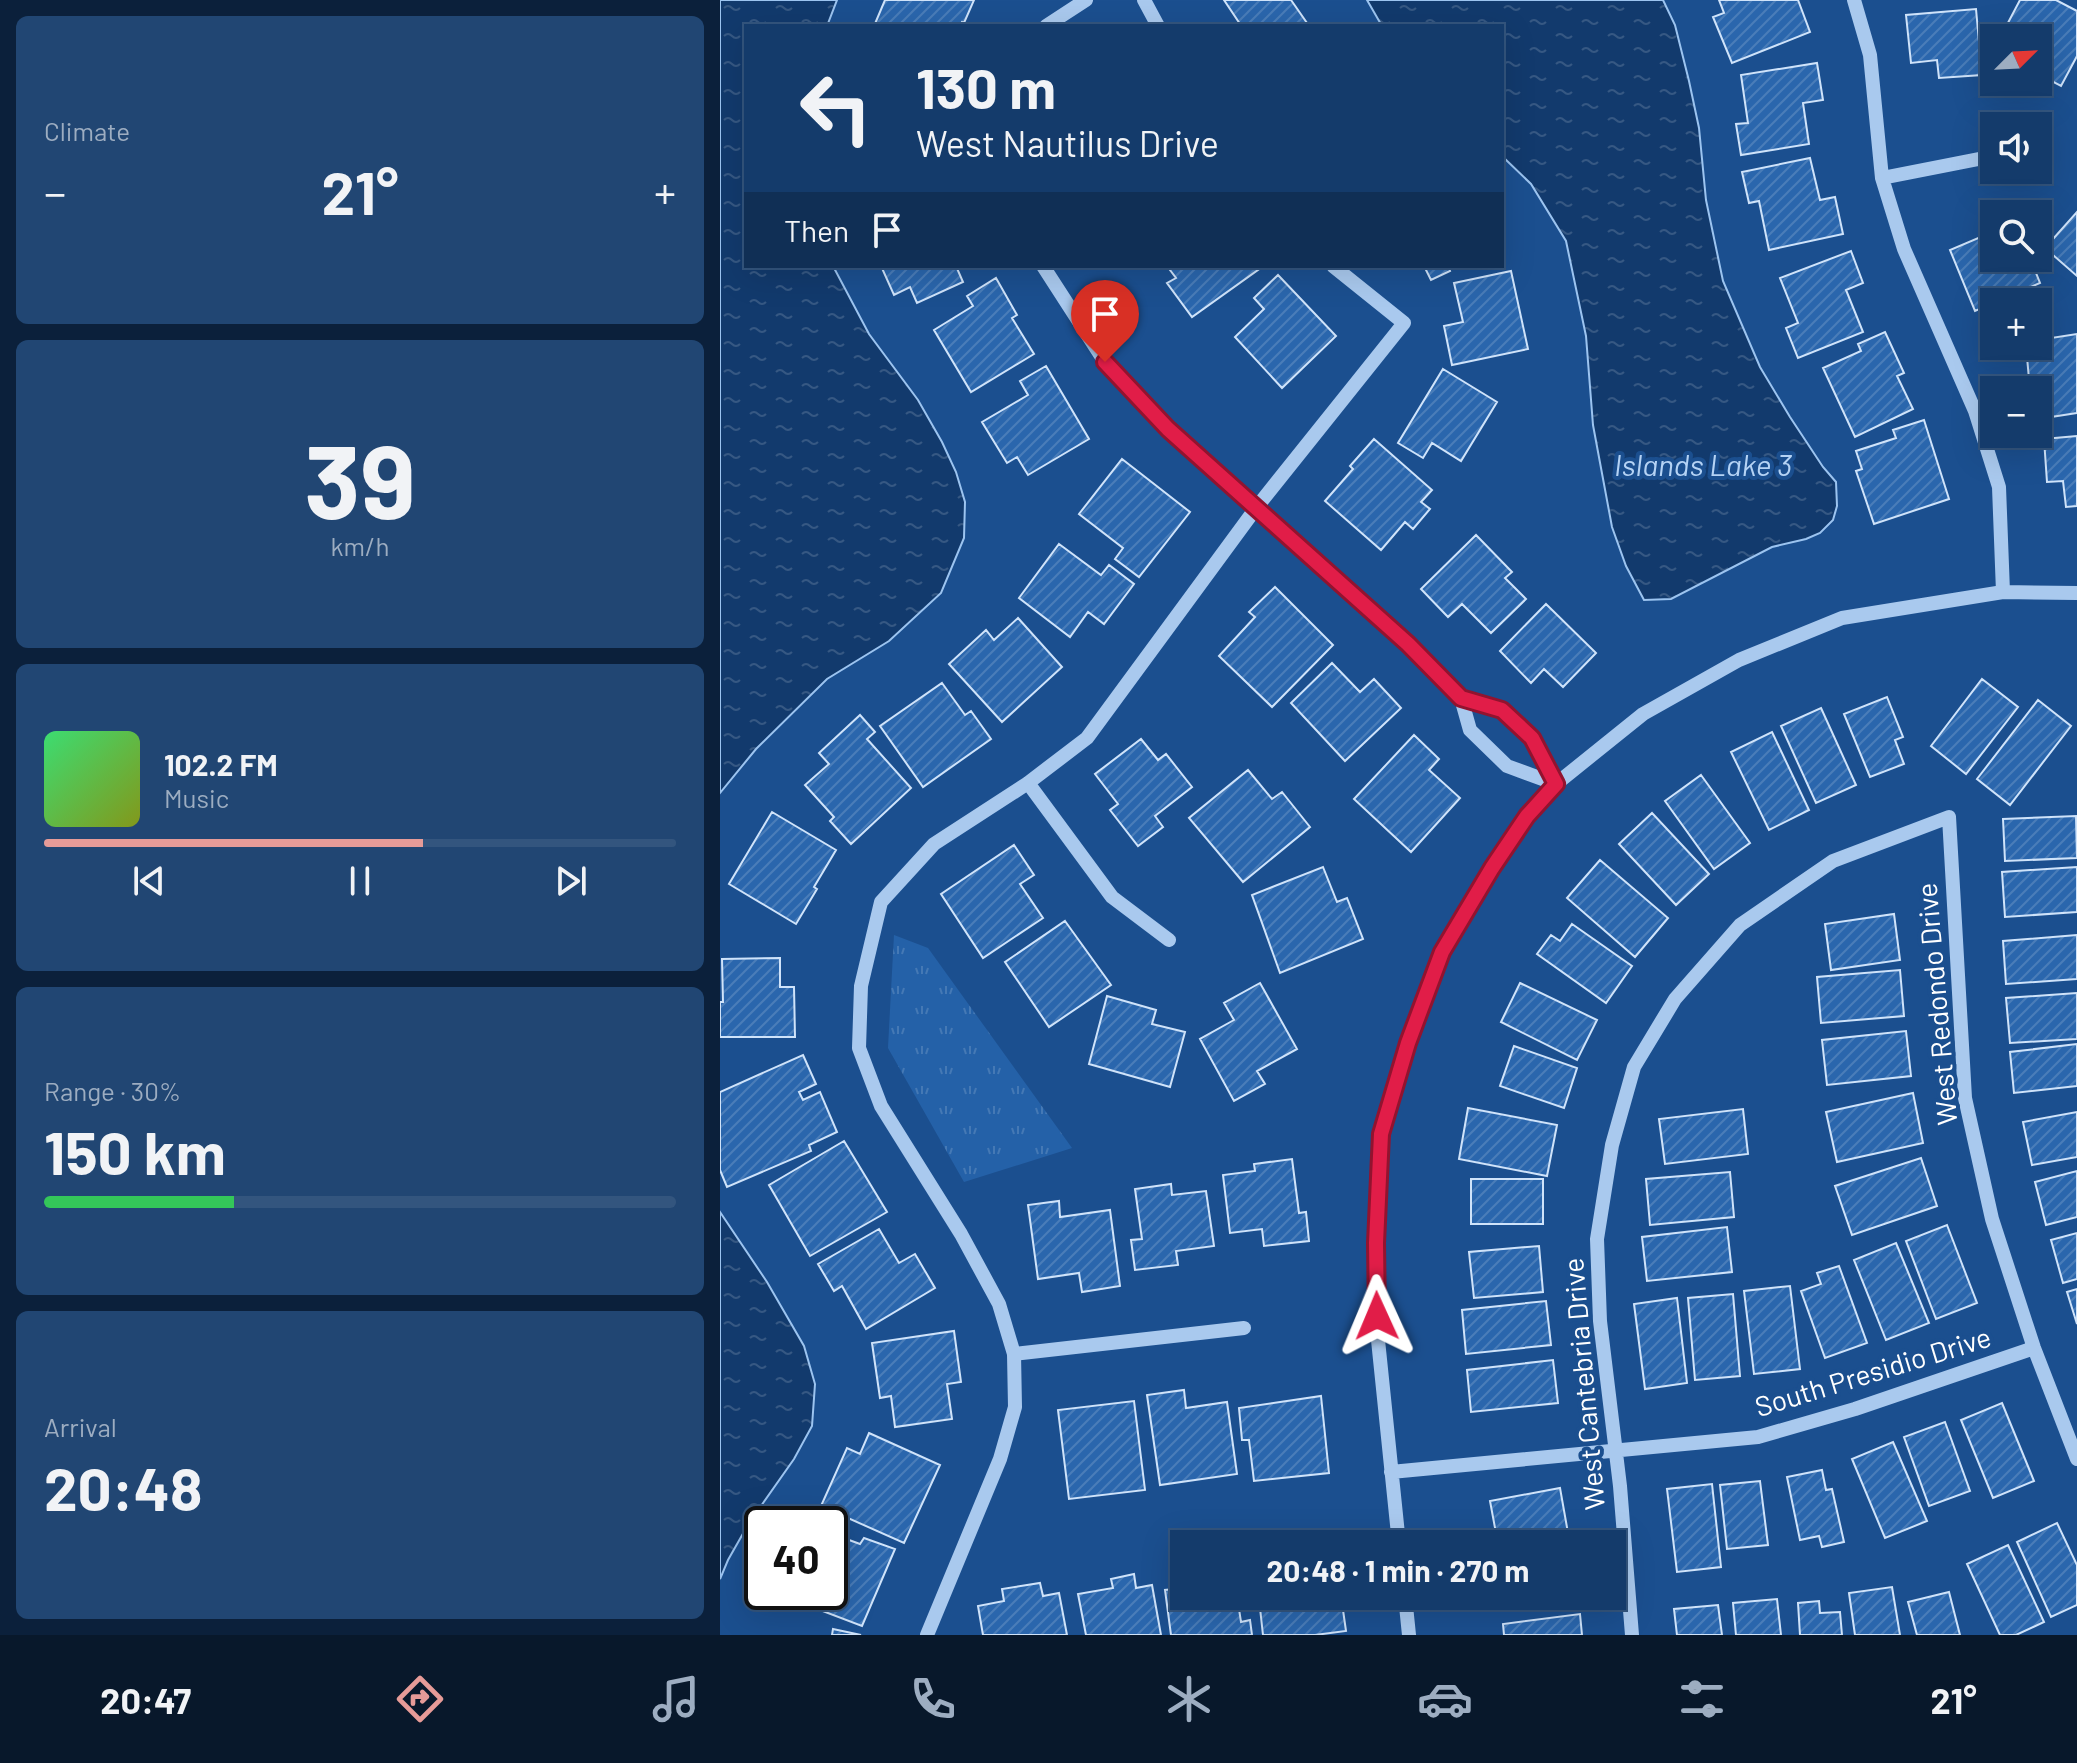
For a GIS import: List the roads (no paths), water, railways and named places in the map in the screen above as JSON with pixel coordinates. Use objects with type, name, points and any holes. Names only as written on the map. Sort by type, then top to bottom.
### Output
[{"type":"street","points":[[1049,24],[1086,0]]},
{"type":"street","points":[[1144,0],[1157,24]]},
{"type":"street","points":[[1854,0],[1870,55],[1882,178],[1904,249],[1975,411],[1999,487],[2003,592]]},
{"type":"street","points":[[1882,178],[1980,159]]},
{"type":"street","points":[[1044,268],[1105,362],[1168,429],[1408,644],[1461,698],[1470,730],[1507,766],[1556,784]]},
{"type":"street","points":[[927,1635],[1000,1459],[1015,1407],[1014,1354],[999,1304],[961,1234],[881,1106],[859,1048],[861,986],[881,902],[934,844],[1028,783],[1087,738],[1256,508],[1404,323],[1335,268]]},
{"type":"street","points":[[1397,1530],[1378,1340],[1376,1243],[1381,1134],[1408,1043],[1442,952],[1527,816],[1556,784],[1643,714],[1739,660],[1842,618],[2003,592],[2077,593]]},
{"type":"street","points":[[1461,698],[1502,710],[1532,738],[1556,784]]},
{"type":"street","points":[[1028,783],[1112,897],[1169,940]]},
{"type":"street","name":"West Redondo Drive","points":[[1949,817],[1965,1098],[1992,1219],[2034,1348],[2077,1459]]},
{"type":"street","name":"West Cantebria Drive","points":[[1632,1635],[1616,1451],[1600,1321],[1597,1239],[1612,1145],[1634,1067],[1675,999],[1740,925],[1833,861],[1949,817]]},
{"type":"street","points":[[1014,1354],[1244,1328]]},
{"type":"street","name":"South Presidio Drive","points":[[1391,1472],[1758,1437],[1855,1409],[2034,1348]]},
{"type":"street","points":[[1406,1610],[1409,1635]]},
{"type":"water","points":[[720,0],[837,0],[828,24],[744,24],[744,268],[834,268],[869,334],[918,400],[942,442],[965,502],[964,538],[941,593],[889,641],[827,679],[756,749],[720,793]]},
{"type":"water","name":"Islands Lake 3","points":[[1367,0],[1663,0],[1675,25],[1689,81],[1699,128],[1706,200],[1723,281],[1760,367],[1823,467],[1836,482],[1837,506],[1833,520],[1820,533],[1772,547],[1671,599],[1644,600],[1626,566],[1612,527],[1593,425],[1586,336],[1566,241],[1531,184],[1504,158],[1504,24],[1381,24]]},
{"type":"water","points":[[720,1212],[767,1282],[804,1346],[815,1384],[812,1426],[794,1459],[761,1506],[744,1506],[744,1532],[720,1579]]}]
